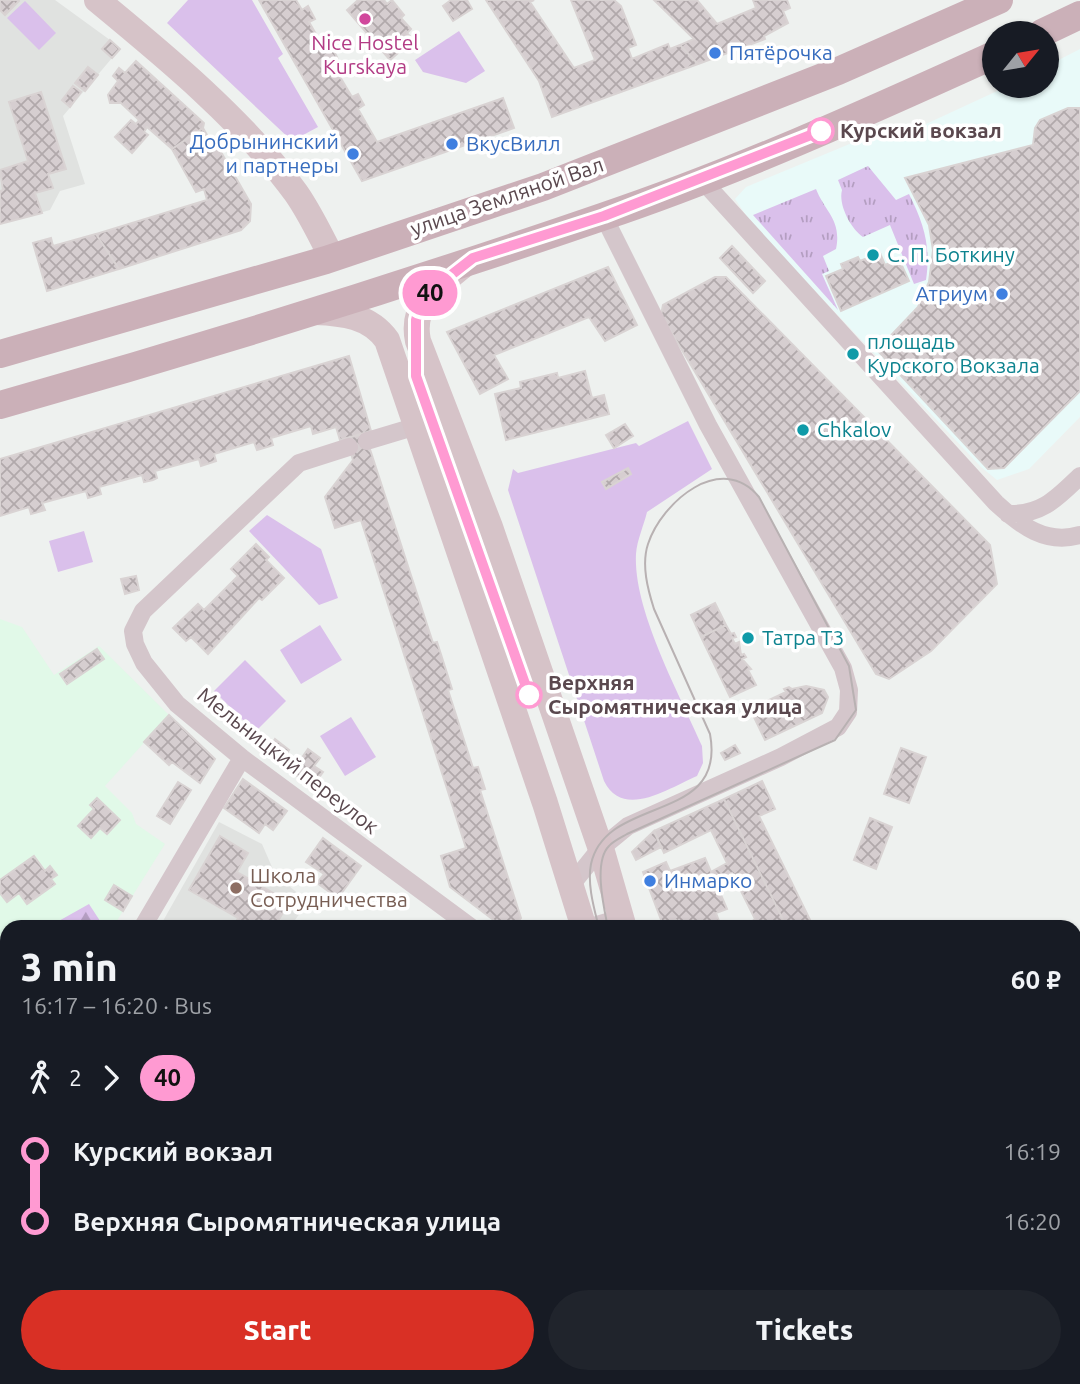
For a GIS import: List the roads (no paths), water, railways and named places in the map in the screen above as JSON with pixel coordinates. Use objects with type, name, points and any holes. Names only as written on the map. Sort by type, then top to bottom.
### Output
[{"type":"main road","points":[[97,0],[265,154],[296,194],[332,258]]},
{"type":"main road","name":"улица Земляной Вал","points":[[0,354],[332,258],[588,170],[838,71],[999,0]]},
{"type":"main road","points":[[1059,25],[1080,15]]},
{"type":"main road","points":[[0,405],[306,312],[604,216],[844,122],[982,60]]},
{"type":"main road","points":[[473,258],[424,299],[416,320],[418,341],[490,527],[622,920]]},
{"type":"main road","points":[[306,312],[347,315],[372,324],[387,340],[582,920]]},
{"type":"street","points":[[701,179],[1007,513],[1044,537],[1062,540],[1080,535]]},
{"type":"street","points":[[571,885],[600,849],[628,825],[732,779],[838,727],[848,712],[849,690],[836,656],[725,456],[604,216]]},
{"type":"street","points":[[367,442],[417,426]]},
{"type":"street","name":"Мельницкий переулок","points":[[349,447],[299,463],[144,611],[133,631],[144,663],[177,704],[242,758],[461,920]]},
{"type":"street","points":[[1007,513],[1038,511],[1053,502],[1080,475]]},
{"type":"street","points":[[147,920],[242,758]]},
{"type":"tram line","points":[[597,920],[590,872],[601,842],[618,827],[684,797],[701,783],[710,763],[710,734],[654,609],[645,560],[655,528],[679,499],[694,488],[711,481],[728,479],[744,484],[759,497],[849,666],[856,710],[835,740],[627,834],[611,844],[604,853],[601,874],[606,920]]},
{"type":"place","name":"Nice Hostel Kurskaya","points":[[365,19]]},
{"type":"place","name":"Пятёрочка","points":[[715,53]]},
{"type":"place","name":"Курский вокзал","points":[[821,131]]},
{"type":"place","name":"ВкусВилл","points":[[452,144]]},
{"type":"place","name":"Добрынинский и партнеры","points":[[353,154]]},
{"type":"place","name":"С. П. Боткину","points":[[873,255]]},
{"type":"place","name":"Атриум","points":[[1002,294]]},
{"type":"place","name":"площадь Курского Вокзала","points":[[853,354]]},
{"type":"place","name":"Chkalov","points":[[803,430]]},
{"type":"place","name":"Татра T3","points":[[748,638]]},
{"type":"place","name":"Верхняя Сыромятническая улица","points":[[529,695]]},
{"type":"place","name":"Инмарко","points":[[650,881]]},
{"type":"place","name":"Школа Сотрудничества","points":[[236,888]]}]
